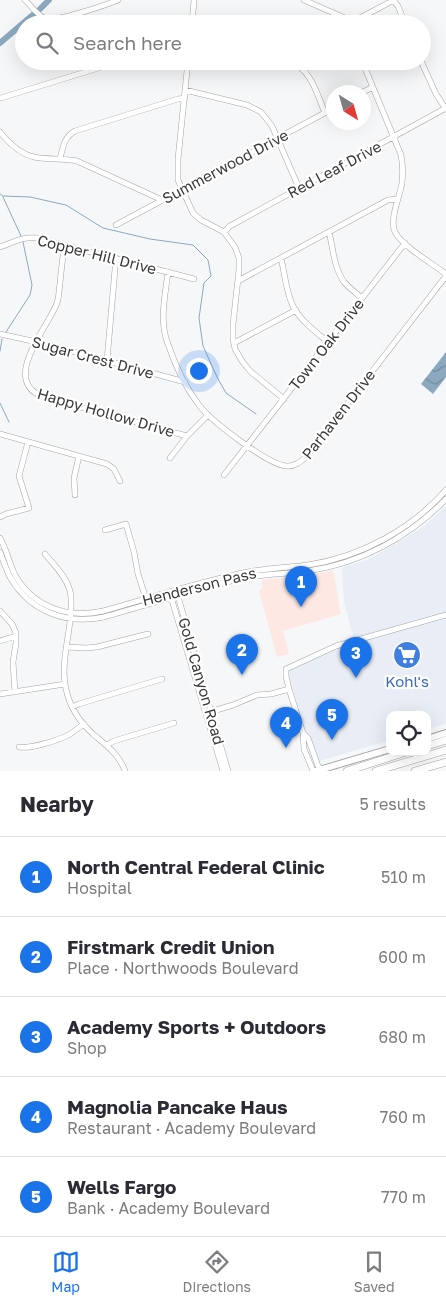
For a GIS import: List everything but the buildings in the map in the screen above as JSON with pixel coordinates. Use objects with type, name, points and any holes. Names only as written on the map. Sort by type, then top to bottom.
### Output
[{"type":"highway","points":[[431,745],[446,740]]},
{"type":"highway","points":[[376,771],[446,750]]},
{"type":"highway","points":[[347,771],[394,756]]},
{"type":"highway","points":[[415,771],[446,762]]},
{"type":"main road","points":[[431,738],[446,733]]},
{"type":"main road","points":[[317,770],[386,750]]},
{"type":"street","points":[[25,0],[40,15]]},
{"type":"street","points":[[69,15],[118,0]]},
{"type":"street","points":[[193,15],[194,0]]},
{"type":"street","points":[[304,0],[336,15]]},
{"type":"street","points":[[367,15],[394,0],[402,15]]},
{"type":"street","points":[[0,93],[0,99],[92,70]]},
{"type":"street","points":[[187,70],[177,176],[193,213],[224,232],[238,254],[240,270],[233,324],[235,349],[250,371],[284,399]]},
{"type":"street","points":[[305,70],[313,84],[325,113]]},
{"type":"street","points":[[366,70],[394,137],[403,166],[402,181],[393,220],[395,232],[405,243],[446,275]]},
{"type":"street","points":[[425,70],[436,94],[446,109]]},
{"type":"street","points":[[185,90],[247,105],[255,108],[267,118],[278,138],[299,188]]},
{"type":"street","points":[[60,159],[65,140],[75,131],[184,98]]},
{"type":"street","name":"Red Leaf Drive","points":[[224,232],[230,226],[446,109]]},
{"type":"street","name":"Summerwood Drive","points":[[116,225],[325,113]]},
{"type":"street","points":[[0,132],[26,154],[39,158],[80,162],[162,200]]},
{"type":"street","points":[[238,281],[388,200],[398,199]]},
{"type":"street","points":[[329,232],[341,277],[362,298]]},
{"type":"street","name":"Copper Hill Drive","points":[[0,247],[28,238],[37,238],[194,279]]},
{"type":"street","name":"Town Oak Drive","points":[[224,475],[405,243]]},
{"type":"street","name":"Happy Hollow Drive","points":[[64,245],[57,303],[35,341],[25,363],[24,379],[28,388],[35,394],[43,397],[187,436]]},
{"type":"street","points":[[107,360],[116,258]]},
{"type":"street","points":[[281,258],[289,296],[296,310],[309,327],[328,342]]},
{"type":"street","name":"Parhaven Drive","points":[[168,272],[163,316],[164,329],[167,344],[185,382],[199,405],[208,415],[248,446],[268,459],[285,466],[294,465],[302,460],[446,275]]},
{"type":"street","points":[[234,343],[296,310]]},
{"type":"street","name":"Sugar Crest Drive","points":[[0,334],[35,341],[185,382]]},
{"type":"street","points":[[170,458],[187,436],[208,415]]},
{"type":"street","points":[[0,434],[110,465],[120,481]]},
{"type":"street","points":[[0,517],[29,508],[19,476],[28,442]]},
{"type":"street","points":[[75,495],[74,478],[78,456]]},
{"type":"street","name":"Henderson Pass","points":[[0,552],[10,577],[25,597],[39,607],[54,615],[71,616],[95,613],[170,592],[177,593],[244,572],[331,561],[394,537],[421,514],[444,498],[446,490]]},
{"type":"street","points":[[105,530],[126,524],[138,574],[148,605]]},
{"type":"street","name":"Henderson Pass","points":[[1,541],[15,574],[29,593],[56,610],[71,616],[88,620],[96,619],[172,598],[177,593]]},
{"type":"street","points":[[45,554],[69,587],[72,597],[64,670],[65,684],[72,707],[84,724],[116,755],[124,771]]},
{"type":"street","name":"Gold Canyon Road","points":[[170,592],[228,771]]},
{"type":"street","name":"Gold Canyon Road","points":[[177,593],[223,771]]},
{"type":"street","points":[[0,611],[14,626],[16,636],[14,662],[15,692]]},
{"type":"street","points":[[317,770],[318,766],[308,738],[303,733],[289,688],[285,673],[286,669],[342,644],[446,614]]},
{"type":"street","points":[[67,647],[98,647],[148,634]]},
{"type":"street","points":[[0,641],[16,636]]},
{"type":"street","points":[[72,707],[162,679]]},
{"type":"street","points":[[0,694],[65,684]]},
{"type":"street","points":[[208,712],[233,705],[252,696],[276,693],[289,688]]},
{"type":"street","points":[[107,745],[114,741],[174,723]]},
{"type":"street","points":[[20,746],[29,748],[64,737],[84,724]]},
{"type":"shaded area","points":[[446,506],[446,724],[431,728],[431,711],[386,711],[386,741],[319,761],[304,727],[288,671],[337,649],[355,644],[344,601],[342,570],[344,567],[367,560],[423,527]]},
{"type":"shaded area","points":[[333,570],[341,614],[283,631],[289,654],[277,657],[259,591],[262,588],[262,580],[318,574]]},
{"type":"water","points":[[446,352],[446,377],[433,394],[421,384]]},
{"type":"waterway","points":[[40,9],[49,0]]},
{"type":"waterway","points":[[0,43],[15,30]]},
{"type":"waterway","points":[[0,194],[3,196],[30,197],[66,205],[103,228],[150,239],[193,245],[208,260],[211,276],[204,283],[199,318],[203,346],[226,393],[256,414]]},
{"type":"waterway","points":[[3,197],[21,236]]},
{"type":"waterway","points":[[6,332],[30,295],[32,285],[23,242]]},
{"type":"waterway","points":[[0,351],[2,339]]},
{"type":"waterway","points":[[0,403],[9,422]]},
{"type":"place","name":"North Central Federal Clinic","points":[[301,607]]},
{"type":"place","name":"Kohl's","points":[[407,655]]},
{"type":"place","name":"Firstmark Credit Union","points":[[242,675]]},
{"type":"place","name":"Academy Sports + Outdoors","points":[[356,678]]},
{"type":"place","name":"Wells Fargo","points":[[332,740]]},
{"type":"place","name":"Magnolia Pancake Haus","points":[[286,748]]}]
